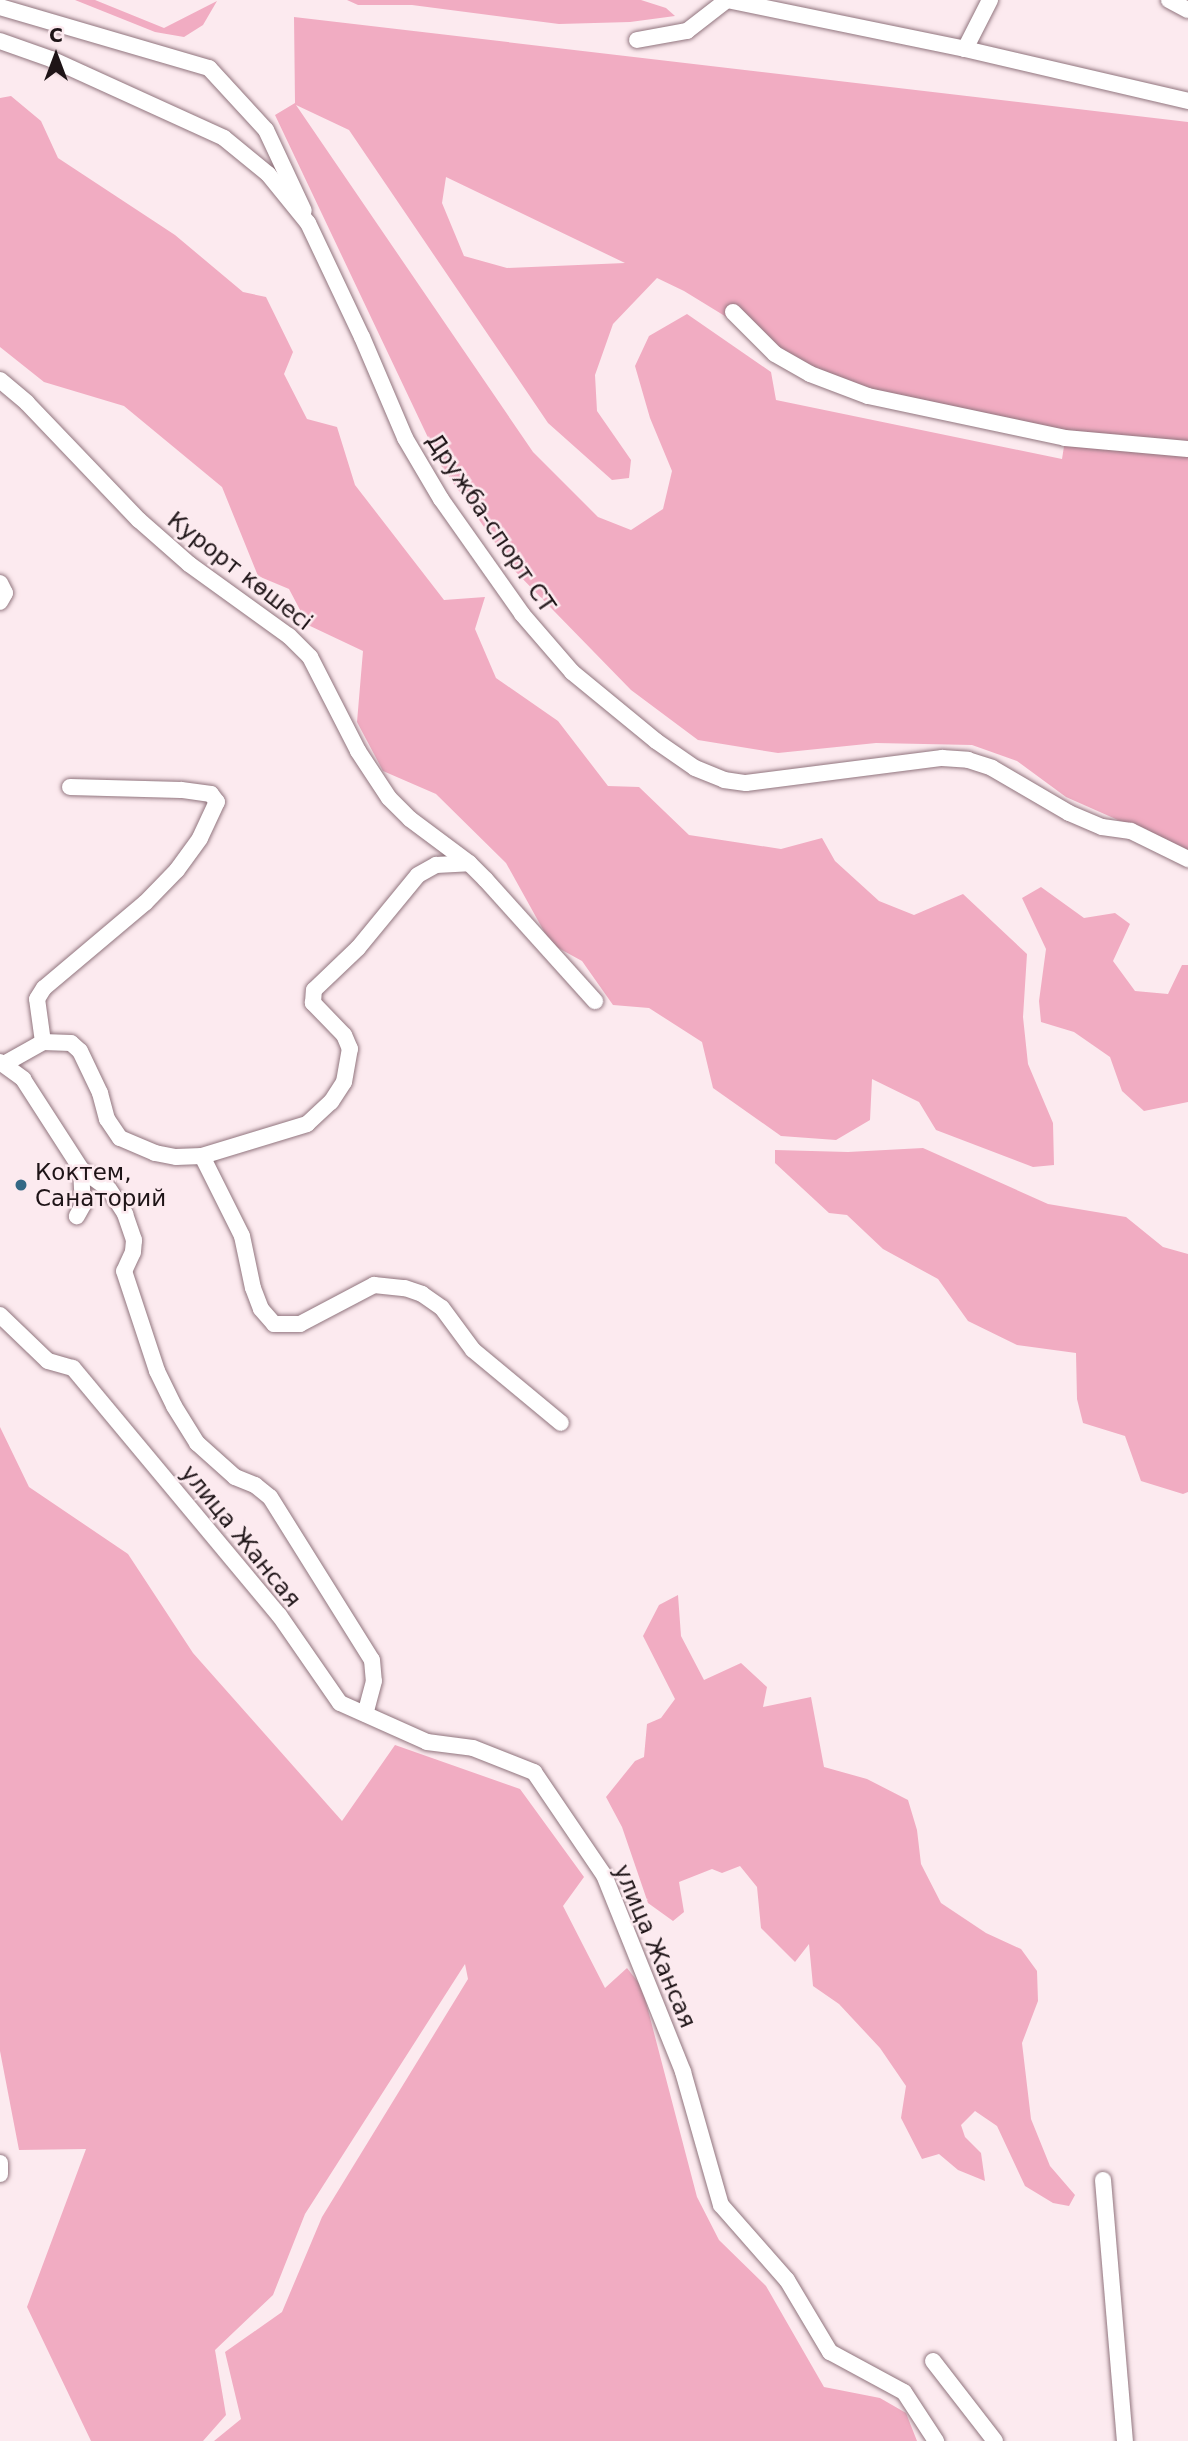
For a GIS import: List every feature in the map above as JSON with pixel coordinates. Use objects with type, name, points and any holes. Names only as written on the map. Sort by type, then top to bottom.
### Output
[{"type":"street","points":[[636,40],[687,31],[727,0],[965,49],[1188,101]]},
{"type":"street","points":[[965,49],[990,0]]},
{"type":"street","points":[[1169,0],[1188,10]]},
{"type":"street","points":[[0,7],[209,68],[266,130],[296,189],[308,223]]},
{"type":"street","name":"Дружба-спорт СТ","points":[[0,41],[51,59],[224,138],[268,174],[308,223],[362,337],[405,438],[441,499],[522,614],[572,672],[656,741],[695,768],[724,780],[746,783],[942,758],[968,760],[992,768],[1069,813],[1102,827],[1131,831],[1188,859]]},
{"type":"street","points":[[733,312],[775,354],[810,374],[868,396],[1065,438],[1188,449]]},
{"type":"street","name":"Курорт көшесі","points":[[0,380],[27,402],[139,520],[189,564],[289,636],[310,657],[373,777],[410,819],[469,863],[595,1001]]},
{"type":"street","points":[[0,583],[5,593],[0,602]]},
{"type":"street","points":[[43,1042],[37,999],[44,988],[145,903],[177,870],[200,838],[217,802],[211,794],[181,790],[70,787]]},
{"type":"street","points":[[365,1714],[374,1681],[372,1660],[271,1497],[255,1485],[235,1477],[197,1443],[174,1406],[157,1371],[124,1271],[133,1252],[134,1240],[125,1214],[108,1189],[81,1169],[23,1079],[2,1063],[43,1042],[71,1043],[80,1051],[100,1093],[107,1119],[120,1138],[155,1153],[176,1157],[202,1156],[307,1124],[331,1102],[344,1082],[350,1049],[344,1035],[313,1003],[314,990],[358,948],[418,875],[436,865],[469,863]]},
{"type":"street","points":[[202,1156],[242,1236],[253,1288],[261,1310],[274,1324],[300,1324],[374,1286],[405,1288],[422,1294],[442,1308],[473,1350],[561,1423]]},
{"type":"street","points":[[77,1216],[83,1205],[81,1169]]},
{"type":"street","name":"улица Жансая","points":[[0,1315],[48,1361],[74,1370],[279,1615],[340,1703],[427,1742],[473,1748],[534,1772],[604,1875],[683,2072],[721,2205],[787,2280],[830,2352],[904,2392],[936,2441]]},
{"type":"street","points":[[0,2163],[0,2174]]},
{"type":"street","points":[[1103,2180],[1125,2441]]},
{"type":"street","points":[[933,2361],[995,2441]]},
{"type":"shaded area","points":[[75,0],[95,0],[164,28],[217,1],[203,25],[184,37],[155,32]]},
{"type":"shaded area","points":[[347,0],[641,0],[666,8],[675,16],[630,22],[559,24],[412,5],[358,5]]},
{"type":"shaded area","points":[[294,17],[1188,122],[1188,851],[1066,797],[1017,761],[972,745],[876,743],[778,753],[698,740],[631,690],[515,571],[442,467],[275,115],[295,103]],"holes":[[[296,105],[349,130],[548,423],[612,480],[629,478],[631,460],[597,411],[595,375],[613,324],[657,278],[684,291],[836,384],[1066,434],[1062,459],[776,400],[771,372],[687,314],[649,336],[635,366],[650,418],[672,471],[663,509],[631,530],[598,517],[533,452]],[[446,177],[625,263],[507,268],[464,256],[442,203]]]},
{"type":"shaded area","points":[[11,96],[41,121],[58,158],[175,235],[243,292],[266,297],[293,352],[284,374],[307,419],[337,427],[355,485],[444,600],[485,597],[475,629],[496,678],[558,721],[608,786],[639,787],[689,835],[781,849],[822,838],[835,861],[879,901],[914,915],[963,894],[1027,954],[1023,1017],[1028,1064],[1053,1123],[1054,1165],[1033,1167],[936,1130],[919,1102],[872,1079],[870,1120],[836,1140],[781,1136],[713,1088],[702,1042],[649,1008],[613,1005],[582,961],[551,944],[506,863],[436,794],[383,771],[357,722],[363,651],[308,625],[289,589],[258,576],[222,487],[124,406],[44,382],[0,347],[0,98]]},
{"type":"shaded area","points":[[1041,887],[1084,918],[1115,913],[1130,924],[1113,961],[1135,991],[1168,994],[1182,965],[1188,965],[1188,1102],[1144,1111],[1122,1091],[1110,1057],[1074,1032],[1041,1022],[1039,1001],[1046,949],[1022,898]]},
{"type":"shaded area","points":[[923,1148],[1048,1204],[1126,1217],[1163,1247],[1188,1254],[1188,1492],[1183,1494],[1141,1481],[1125,1436],[1083,1423],[1077,1399],[1076,1353],[1017,1345],[968,1321],[938,1279],[883,1249],[847,1215],[829,1213],[775,1163],[775,1150],[848,1152]]},
{"type":"shaded area","points":[[0,1427],[29,1487],[128,1554],[193,1653],[342,1821],[395,1745],[520,1789],[584,1877],[563,1906],[605,1988],[627,1968],[642,1987],[697,2197],[719,2240],[766,2286],[824,2387],[880,2398],[906,2413],[917,2441],[214,2441],[241,2419],[225,2352],[282,2312],[322,2217],[468,1979],[465,1964],[305,2214],[273,2295],[215,2350],[226,2415],[203,2441],[91,2441],[27,2307],[86,2149],[19,2150],[0,2051]]},
{"type":"shaded area","points":[[678,1595],[681,1636],[704,1680],[741,1663],[767,1687],[763,1707],[811,1697],[824,1767],[867,1779],[908,1800],[917,1830],[921,1864],[941,1903],[986,1933],[1021,1949],[1037,1971],[1038,2001],[1022,2043],[1031,2119],[1050,2166],[1075,2195],[1069,2206],[1053,2203],[1025,2186],[997,2126],[975,2111],[961,2125],[965,2137],[981,2153],[985,2181],[958,2170],[939,2154],[922,2159],[901,2118],[906,2086],[880,2048],[839,2004],[813,1986],[809,1944],[795,1962],[761,1928],[757,1887],[740,1866],[722,1873],[712,1869],[679,1882],[684,1912],[673,1921],[648,1903],[622,1827],[606,1797],[635,1761],[644,1757],[647,1724],[661,1718],[675,1699],[643,1636],[659,1605]]},
{"type":"place","name":"Коктем, Санаторий","points":[[21,1185]]}]
